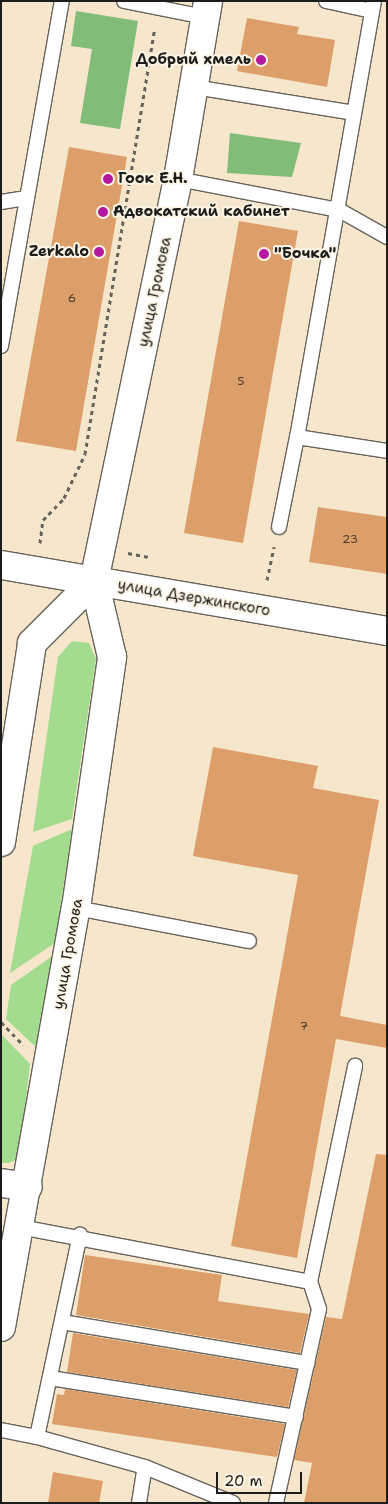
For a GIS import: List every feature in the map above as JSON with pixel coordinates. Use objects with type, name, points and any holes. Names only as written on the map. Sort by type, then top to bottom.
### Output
[{"type":"street","name":"улица Громова","points":[[1,1327],[28,1187],[76,908],[112,657],[94,581],[178,179],[207,9]]},
{"type":"street","name":"улица Дзержинского","points":[[1,565],[387,631]]},
{"type":"street","points":[[1,842],[32,643],[94,581]]},
{"type":"street","points":[[1,1183],[28,1187]]},
{"type":"lane","points":[[1,346],[62,1]]},
{"type":"lane","points":[[124,1],[158,7],[207,9]]},
{"type":"lane","points":[[279,527],[297,437],[373,6],[326,1]]},
{"type":"lane","points":[[194,87],[354,113]]},
{"type":"lane","points":[[178,179],[336,210],[387,237]]},
{"type":"lane","points":[[1,202],[27,198]]},
{"type":"lane","points":[[297,437],[387,451]]},
{"type":"lane","points":[[76,908],[249,941]]},
{"type":"lane","points":[[276,1503],[319,1309],[310,1282],[355,1066]]},
{"type":"lane","points":[[20,1227],[80,1235],[310,1282]]},
{"type":"lane","points":[[38,1437],[80,1235]]},
{"type":"lane","points":[[62,1322],[308,1363]]},
{"type":"lane","points":[[50,1378],[296,1417]]},
{"type":"lane","points":[[1,1430],[38,1437],[145,1467],[233,1503]]},
{"type":"lane","points":[[138,1503],[145,1467]]},
{"type":"path","points":[[36,571],[43,520],[64,498],[85,454],[158,7]]},
{"type":"path","points":[[267,580],[279,527]]},
{"type":"green space","points":[[76,11],[138,21],[120,129],[80,123],[92,49],[71,46]]},
{"type":"green space","points":[[230,133],[301,143],[292,177],[227,173]]},
{"type":"green space","points":[[72,641],[89,643],[96,659],[72,819],[33,832],[58,657]]},
{"type":"green space","points":[[72,829],[55,943],[10,973],[33,846]]},
{"type":"green space","points":[[54,955],[38,1049],[6,1019],[11,985]]},
{"type":"green space","points":[[1,1034],[30,1064],[19,1159],[8,1163],[1,1163]]},
{"type":"building","points":[[247,18],[299,27],[297,34],[335,40],[327,87],[237,71]]},
{"type":"building","points":[[69,147],[127,157],[76,451],[16,441]]},
{"type":"building","points":[[239,221],[298,231],[243,543],[184,533]]},
{"type":"building","points":[[318,507],[387,517],[387,574],[309,562]]},
{"type":"building","points":[[213,747],[318,766],[313,788],[379,800],[340,1016],[387,1025],[387,1048],[336,1039],[297,1258],[231,1246],[298,875],[193,856]]},
{"type":"building","points":[[376,1154],[387,1155],[387,1503],[304,1503],[312,1463],[294,1460],[326,1317],[342,1319]]},
{"type":"building","points":[[85,1255],[222,1275],[218,1301],[309,1314],[300,1353],[76,1315]]},
{"type":"building","points":[[73,1333],[297,1370],[288,1407],[67,1372]]},
{"type":"building","points":[[65,1389],[285,1424],[277,1457],[52,1424],[57,1394],[64,1395]]},
{"type":"building","points":[[53,1472],[103,1481],[99,1503],[48,1503]]},
{"type":"place","name":"Добрый хмель","points":[[261,60]]},
{"type":"place","name":"Гоок Е.Н.","points":[[108,179]]},
{"type":"place","name":"Адвокатский кабинет","points":[[103,212]]},
{"type":"place","name":"Zerkalo","points":[[99,252]]},
{"type":"place","name":"\"Бочка\"","points":[[264,254]]}]
